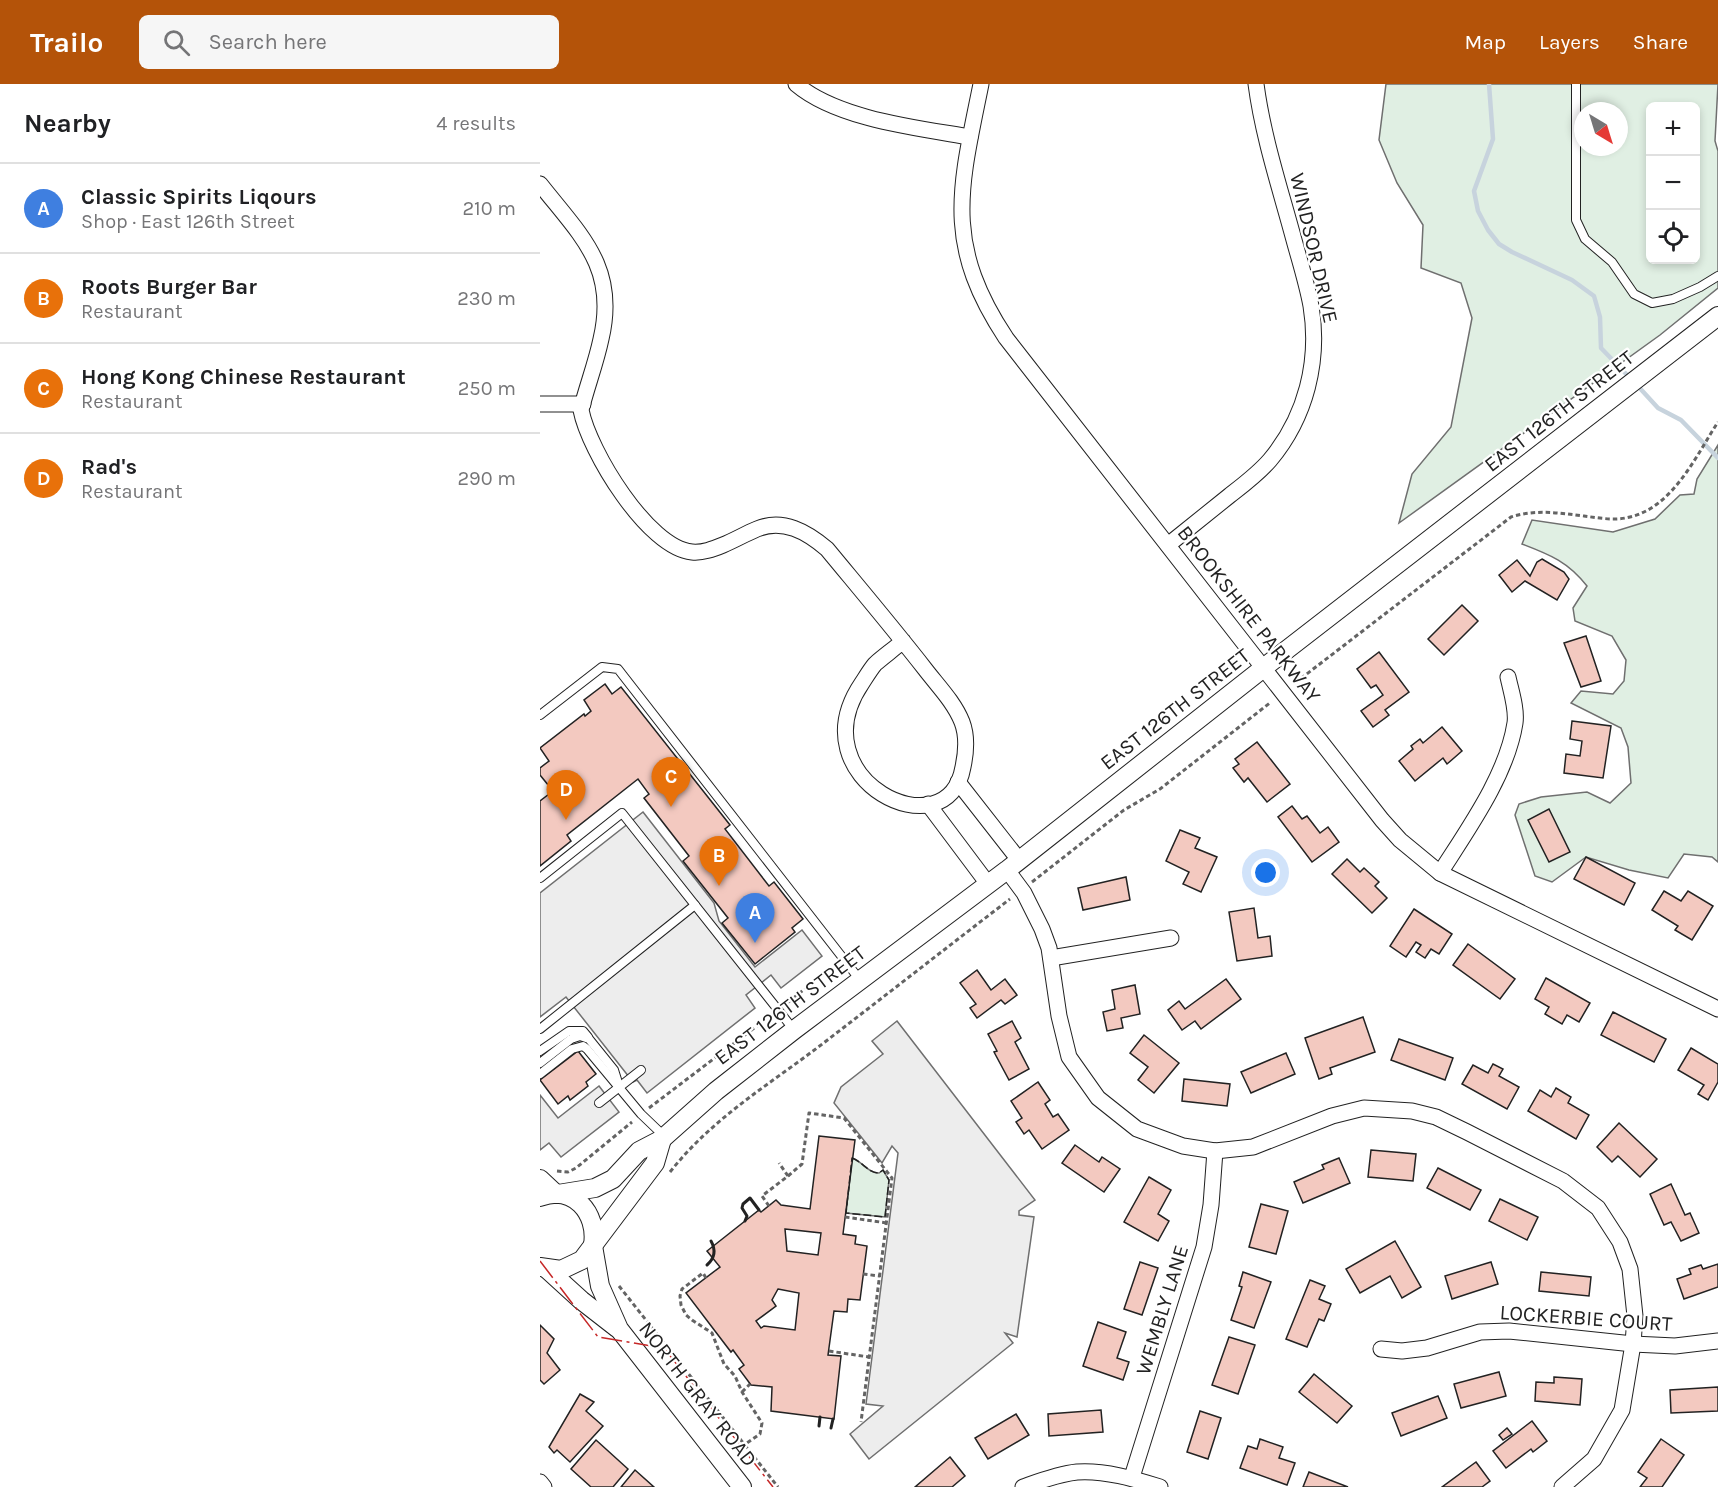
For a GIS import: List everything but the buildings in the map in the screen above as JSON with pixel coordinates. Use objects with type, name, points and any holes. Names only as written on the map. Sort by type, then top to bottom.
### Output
[{"type":"street","points":[[796,84],[811,95],[850,113],[970,136]]},
{"type":"street","name":"BROOKSHIRE PARKWAY","points":[[981,84],[964,170],[961,216],[964,244],[981,297],[1006,338],[1400,840],[1440,873],[1718,1009]]},
{"type":"street","name":"WINDSOR DRIVE","points":[[1168,545],[1255,475],[1269,461],[1295,422],[1304,404],[1309,383],[1314,341],[1311,305],[1264,131],[1256,84]]},
{"type":"street","points":[[540,184],[590,248],[600,267],[605,309],[602,336],[583,404],[583,419],[615,486],[644,520],[678,550],[694,553],[707,551],[758,528],[776,524],[794,528],[812,537],[827,549],[903,641],[952,704],[962,722],[966,741],[964,761],[955,790],[947,797],[918,806],[880,794],[857,770],[848,755],[847,711],[855,694],[874,665],[903,641]]},
{"type":"street","name":"EAST 126TH STREET","points":[[551,1195],[603,1185],[619,1174],[639,1151],[664,1138],[716,1091],[794,1030],[1013,865],[1718,316]]},
{"type":"street","points":[[540,404],[583,404]]},
{"type":"street","points":[[1440,873],[1494,784],[1509,751],[1515,720],[1508,677]]},
{"type":"street","points":[[958,782],[1013,865],[1021,890],[1042,929],[1052,958],[1059,1016],[1069,1057],[1098,1098],[1137,1128],[1183,1146],[1215,1151],[1253,1147],[1332,1116],[1364,1108],[1412,1111],[1436,1118],[1467,1132],[1563,1181],[1598,1209],[1620,1242],[1630,1269],[1635,1316],[1633,1344],[1622,1410],[1594,1459],[1562,1487]]},
{"type":"street","points":[[928,804],[987,884]]},
{"type":"street","points":[[1052,958],[1171,938]]},
{"type":"street","name":"EAST 126TH STREET","points":[[542,1268],[561,1270],[582,1260],[655,1163],[664,1138]]},
{"type":"street","name":"WEMBLY LANE","points":[[1132,1477],[1204,1247],[1211,1205],[1215,1151]]},
{"type":"street","points":[[544,1173],[551,1195]]},
{"type":"street","name":"NORTH GRAY ROAD","points":[[551,1195],[564,1194],[578,1201],[589,1213],[595,1235],[593,1245],[600,1286],[619,1329],[742,1487]]},
{"type":"street","name":"NORTH GRAY ROAD","points":[[542,1268],[619,1329]]},
{"type":"street","name":"LOCKERBIE COURT","points":[[1380,1349],[1402,1351],[1426,1348],[1480,1332],[1509,1331],[1633,1344],[1675,1346],[1718,1341]]},
{"type":"street","points":[[1023,1487],[1047,1478],[1078,1472],[1132,1477],[1160,1487]]},
{"type":"street","points":[[540,1482],[544,1487]]},
{"type":"lane","points":[[1576,84],[1576,220],[1585,239],[1611,262],[1634,294],[1652,303],[1673,299],[1718,276]]},
{"type":"lane","points":[[540,715],[602,667],[618,669],[860,980]]},
{"type":"lane","points":[[540,878],[622,813],[794,1030]]},
{"type":"lane","points":[[540,1029],[695,905]]},
{"type":"lane","points":[[540,1051],[569,1031],[583,1032],[614,1070],[620,1087]]},
{"type":"lane","points":[[540,1063],[571,1039],[580,1036],[589,1038]]},
{"type":"lane","points":[[540,1074],[572,1049],[583,1046],[664,1138]]},
{"type":"lane","points":[[599,1104],[641,1070]]},
{"type":"path","points":[[667,1176],[688,1150],[721,1119],[831,1038],[1124,810],[1160,789],[1511,517],[1522,513],[1543,512],[1610,519],[1632,517],[1651,509],[1666,497],[1682,478],[1718,422]]},
{"type":"path","points":[[544,1173],[562,1173],[576,1168],[641,1114],[843,958]]},
{"type":"path","points":[[769,1206],[762,1196],[802,1164],[809,1113],[844,1118],[892,1178],[861,1422]]},
{"type":"path","points":[[779,1163],[789,1176]]},
{"type":"path","points":[[845,1218],[887,1223]]},
{"type":"path","points":[[706,1278],[703,1273],[682,1288],[681,1305],[686,1315],[714,1332],[724,1364],[735,1376],[741,1392],[762,1423],[760,1434],[744,1445]]},
{"type":"path","points":[[863,1274],[880,1276]]},
{"type":"path","points":[[616,1281],[778,1487]]},
{"type":"path","points":[[829,1351],[869,1357]]},
{"type":"path","points":[[741,1392],[750,1384]]},
{"type":"green space","points":[[1386,84],[1718,84],[1715,141],[1718,151],[1718,288],[1660,335],[1399,523],[1412,474],[1451,427],[1472,318],[1461,283],[1421,268],[1423,225],[1397,183],[1379,140]]},
{"type":"green space","points":[[1718,445],[1718,862],[1712,857],[1684,854],[1668,878],[1629,870],[1586,857],[1552,882],[1535,876],[1515,815],[1519,804],[1541,797],[1587,792],[1610,803],[1631,783],[1628,747],[1621,728],[1571,703],[1581,691],[1613,694],[1624,681],[1626,660],[1612,636],[1575,621],[1573,608],[1587,586],[1580,578],[1558,560],[1522,544],[1532,520],[1613,532],[1655,519],[1680,495],[1694,494],[1697,479]]},
{"type":"green space","points":[[852,1158],[872,1171],[879,1173],[883,1170],[889,1180],[885,1217],[846,1213]]},
{"type":"shaded area","points":[[643,812],[714,903],[719,921],[755,967],[802,930],[822,956],[781,988],[771,975],[746,995],[755,1008],[647,1093],[637,1080],[633,1082],[566,997],[540,1017],[540,893]]},
{"type":"shaded area","points":[[897,1021],[1035,1200],[1019,1211],[1019,1215],[1034,1217],[1017,1337],[1005,1333],[1013,1343],[869,1459],[850,1434],[883,1406],[866,1404],[898,1153],[892,1146],[882,1163],[834,1103],[841,1087],[883,1054],[872,1041]]},
{"type":"shaded area","points":[[599,1086],[619,1112],[561,1157],[549,1143],[540,1150],[540,1095],[558,1118]]},
{"type":"waterway","points":[[1489,84],[1493,139],[1474,191],[1478,211],[1499,244],[1572,280],[1594,296],[1600,317],[1601,348],[1630,378]]},
{"type":"waterway","points":[[1636,384],[1658,408],[1681,420],[1718,458]]},
{"type":"fence","points":[[852,1158],[872,1171],[879,1173],[883,1170],[889,1180],[885,1217],[846,1213],[852,1158]]},
{"type":"wall","points":[[745,1221],[747,1216],[742,1208],[750,1198],[759,1210]]},
{"type":"wall","points":[[707,1265],[714,1254],[711,1241]]},
{"type":"wall","points":[[819,1426],[820,1417]]},
{"type":"wall","points":[[831,1428],[833,1419]]},
{"type":"power","points":[[540,1261],[598,1337],[664,1348],[773,1487]]},
{"type":"place","name":"Hong Kong Chinese Restaurant","points":[[671,807]]},
{"type":"place","name":"Rad's","points":[[566,820]]},
{"type":"place","name":"Roots Burger Bar","points":[[719,886]]},
{"type":"place","name":"Classic Spirits Liqours","points":[[755,943]]}]
